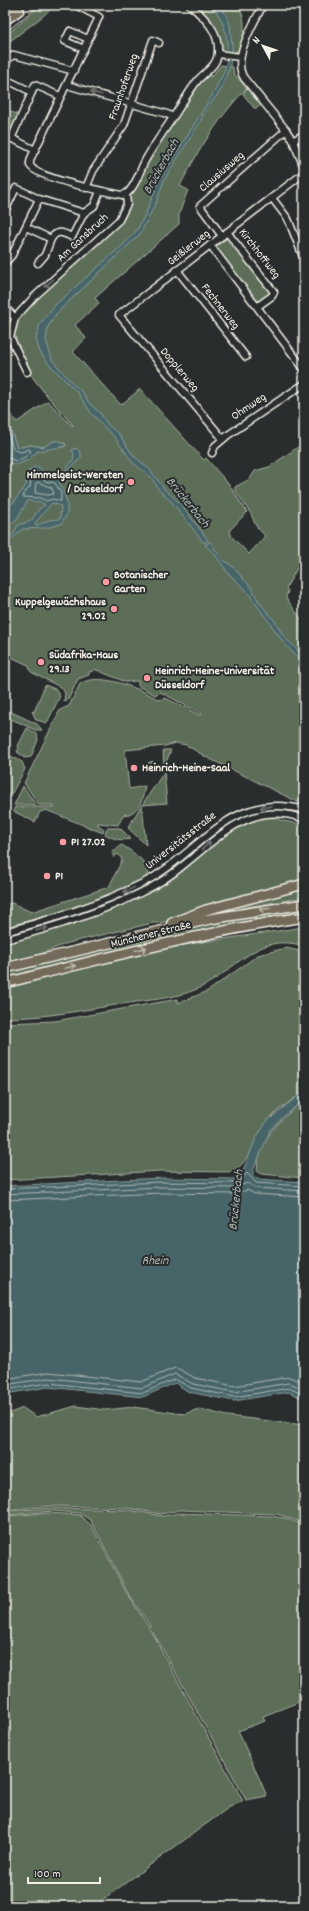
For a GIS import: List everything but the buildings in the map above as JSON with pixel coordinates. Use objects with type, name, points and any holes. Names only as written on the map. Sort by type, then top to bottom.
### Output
[{"type":"highway","points":[[5,20],[19,7]]},
{"type":"highway","points":[[137,936],[147,930],[173,923],[206,910],[304,884]]},
{"type":"highway","name":"Münchener Straße","points":[[5,968],[210,919],[304,904]]},
{"type":"highway","name":"Münchener Straße","points":[[5,983],[182,939],[224,930],[304,917]]},
{"type":"main road","points":[[5,12],[19,7]]},
{"type":"street","points":[[76,5],[99,17],[74,71],[60,96],[30,161],[30,166],[45,174],[86,188],[122,195],[126,194]]},
{"type":"street","points":[[190,5],[210,24],[214,30],[219,54],[238,57]]},
{"type":"street","points":[[263,5],[238,57],[241,73],[286,130],[304,165]]},
{"type":"street","points":[[84,49],[65,41],[70,31],[88,39]]},
{"type":"street","name":"Fraunhoferweg","points":[[86,188],[93,172],[120,132],[153,40],[159,43]]},
{"type":"street","name":"Am Gansbruch","points":[[27,372],[10,337],[15,318],[34,297],[119,220],[127,206],[126,194],[132,188],[147,157],[198,80],[213,66],[219,54]]},
{"type":"street","points":[[5,65],[9,58],[14,55],[74,71]]},
{"type":"street","points":[[5,79],[32,92]]},
{"type":"street","points":[[67,85],[173,117]]},
{"type":"street","points":[[35,150],[8,137],[35,86],[60,96]]},
{"type":"street","name":"Clausiusweg","points":[[225,234],[200,206],[286,130]]},
{"type":"street","points":[[293,141],[304,134]]},
{"type":"street","name":"Geißlerweg","points":[[119,315],[304,173]]},
{"type":"street","points":[[7,207],[16,188],[39,199],[84,213]]},
{"type":"street","points":[[38,263],[45,255],[54,235],[58,232],[63,232],[75,238],[84,213],[94,206],[100,191]]},
{"type":"street","points":[[272,198],[288,219],[304,259]]},
{"type":"street","points":[[5,263],[12,255],[39,199]]},
{"type":"street","points":[[26,227],[52,239]]},
{"type":"street","name":"Kirchhoffweg","points":[[225,234],[274,292],[272,296],[258,306]]},
{"type":"street","points":[[210,245],[258,306],[304,369]]},
{"type":"street","name":"Fechnerweg","points":[[177,270],[246,357]]},
{"type":"street","points":[[5,307],[15,318]]},
{"type":"street","name":"Dopplerweg","points":[[119,315],[223,439]]},
{"type":"street","name":"Ohmweg","points":[[212,453],[215,446],[223,439],[257,414],[304,384]]},
{"type":"street","name":"Universitätsstraße","points":[[5,932],[94,905],[144,882],[175,862],[214,828],[240,813],[272,806],[304,810]]},
{"type":"street","name":"Universitätsstraße","points":[[5,940],[86,915],[142,892],[171,874],[220,834],[242,821],[258,816],[274,814],[304,819]]},
{"type":"green space","points":[[41,5],[55,5],[5,45],[5,36]]},
{"type":"green space","points":[[194,5],[238,5],[243,16],[244,28],[238,51],[232,53],[221,51],[217,38]]},
{"type":"green space","points":[[221,65],[233,67],[234,74],[247,88],[210,134],[193,161],[180,186],[188,190],[179,214],[179,224],[95,298],[99,303],[75,325],[86,338],[73,352],[121,405],[140,389],[201,457],[204,460],[206,458],[230,486],[247,512],[230,530],[231,536],[249,554],[265,536],[256,526],[251,514],[235,490],[235,487],[250,479],[255,471],[269,467],[304,443],[304,556],[286,588],[288,591],[286,598],[304,623],[304,805],[208,758],[186,745],[176,743],[165,746],[125,750],[129,789],[145,786],[142,800],[138,807],[127,815],[124,814],[118,825],[98,823],[98,825],[104,829],[103,833],[46,810],[40,812],[35,822],[13,811],[15,807],[54,807],[54,805],[39,805],[24,783],[60,710],[69,706],[80,684],[98,679],[109,680],[142,691],[159,700],[165,698],[200,715],[202,714],[160,692],[155,695],[138,686],[138,681],[126,682],[94,669],[93,671],[89,672],[89,675],[78,679],[68,700],[64,701],[65,693],[62,688],[31,672],[28,665],[5,654],[5,458],[8,462],[18,463],[25,461],[34,453],[39,451],[64,447],[66,444],[54,441],[43,447],[31,445],[17,448],[11,431],[7,425],[5,426],[5,417],[9,413],[17,422],[48,401],[72,426],[73,425],[27,370],[16,346],[16,336],[13,335],[17,320],[28,305],[115,225],[143,167],[201,80],[209,72],[211,77]]},
{"type":"green space","points":[[247,89],[261,105],[257,108],[254,108],[243,94]]},
{"type":"green space","points":[[5,109],[21,116],[13,132],[5,128]]},
{"type":"green space","points":[[229,237],[272,292],[272,294],[257,303],[215,247]]},
{"type":"green space","points":[[5,309],[8,314],[10,329],[9,339],[5,349]]},
{"type":"green space","points":[[45,685],[55,689],[60,696],[47,723],[36,720],[32,711],[34,712]]},
{"type":"green space","points":[[5,709],[37,724],[42,730],[35,730],[5,716]]},
{"type":"green space","points":[[27,728],[37,734],[38,740],[31,757],[24,758],[17,752],[19,748],[18,746]]},
{"type":"green space","points":[[163,750],[171,750],[163,770],[151,771],[148,763],[153,761],[153,768],[164,767]]},
{"type":"green space","points":[[11,756],[22,762],[25,769],[12,793],[5,796],[5,767],[7,763],[5,761],[8,761],[10,758],[8,757]]},
{"type":"green space","points":[[164,772],[167,803],[143,805],[144,802]]},
{"type":"green space","points":[[23,786],[36,805],[14,805]]},
{"type":"green space","points":[[142,804],[146,845],[128,828]]},
{"type":"green space","points":[[272,808],[304,813],[304,816],[254,814],[243,817],[232,822],[212,836],[176,869],[171,869],[210,835],[241,815]]},
{"type":"green space","points":[[266,817],[279,818],[279,820],[304,825],[304,880],[172,921],[153,923],[68,943],[32,957],[5,963],[5,943],[99,915],[135,899],[167,881],[221,838],[235,829]]},
{"type":"green space","points":[[107,828],[120,828],[131,839],[120,840],[111,837],[105,834]]},
{"type":"green space","points":[[121,845],[144,862],[148,868],[146,878],[113,894],[57,913],[5,927],[5,905],[12,903],[31,912],[109,887],[122,860],[117,854],[114,858],[112,853]]},
{"type":"green space","points":[[304,888],[304,897],[241,908],[240,905]]},
{"type":"green space","points":[[304,906],[304,912],[175,937],[5,979],[5,974],[203,924]]},
{"type":"green space","points":[[304,927],[304,946],[287,943],[272,944],[259,949],[211,982],[197,989],[179,995],[35,1017],[5,1018],[5,987],[189,944]]},
{"type":"green space","points":[[286,948],[304,952],[304,1091],[272,1116],[262,1130],[249,1155],[237,1168],[230,1172],[160,1171],[5,1180],[5,1023],[55,1021],[178,999],[178,1003],[208,991],[258,955]]},
{"type":"green space","points":[[304,1100],[304,1178],[261,1174],[257,1171],[258,1160],[266,1139],[279,1122]]},
{"type":"green space","points":[[76,1406],[105,1410],[133,1407],[184,1414],[199,1409],[227,1416],[304,1425],[304,1523],[277,1514],[180,1510],[161,1514],[128,1508],[53,1506],[5,1510],[5,1415],[23,1408],[36,1417]]},
{"type":"green space","points":[[54,1508],[129,1510],[163,1516],[179,1513],[271,1516],[284,1518],[304,1525],[304,1700],[263,1716],[265,1721],[238,1731],[267,1796],[246,1800],[147,1621],[129,1595],[91,1521],[80,1513],[53,1511],[5,1515],[5,1512],[8,1511]]},
{"type":"green space","points":[[49,1513],[80,1515],[91,1525],[126,1592],[148,1626],[243,1801],[228,1808],[94,1906],[5,1906],[5,1516]]},
{"type":"water","points":[[211,5],[218,5],[225,13],[230,25],[232,47],[230,66],[221,90],[205,111],[200,122],[164,180],[156,203],[140,234],[56,314],[48,327],[46,340],[52,360],[81,391],[90,404],[100,413],[108,425],[119,434],[133,455],[150,470],[165,490],[180,503],[208,540],[204,543],[171,501],[159,490],[151,477],[133,463],[116,439],[91,413],[78,393],[48,363],[40,352],[36,339],[40,324],[56,304],[124,244],[137,230],[146,213],[158,183],[216,89],[224,72],[227,45],[221,20]]},
{"type":"water","points":[[7,425],[11,431],[17,448],[31,445],[43,447],[54,441],[60,441],[66,446],[38,451],[28,460],[16,465],[8,462],[5,458],[5,426]]},
{"type":"water","points":[[76,448],[81,453],[81,458],[69,469],[63,479],[59,481],[67,502],[67,514],[61,524],[45,528],[22,529],[5,546],[5,540],[13,535],[18,525],[31,521],[39,509],[45,505],[39,501],[36,503],[28,500],[17,519],[5,528],[5,521],[9,519],[9,512],[5,512],[5,508],[14,502],[26,485],[30,470],[38,466],[47,477],[59,478],[73,460],[74,454],[72,450]],"holes":[[[52,503],[61,506],[60,519],[49,520],[36,526],[35,523]]]},
{"type":"water","points":[[210,542],[222,559],[231,565],[251,587],[259,602],[274,620],[285,638],[304,656],[304,665],[284,643],[246,590],[228,573],[214,553],[205,545]]},
{"type":"water","points":[[304,1091],[304,1100],[284,1116],[270,1131],[253,1171],[253,1176],[257,1179],[304,1182],[304,1399],[289,1392],[234,1401],[189,1392],[175,1383],[143,1397],[48,1387],[5,1394],[5,1186],[161,1178],[234,1179],[239,1177],[242,1173],[256,1138],[267,1121]]},
{"type":"tram line","points":[[5,33],[39,5]]},
{"type":"place","name":"Himmelgeist-Wersten / Düsseldorf","points":[[131,482]]},
{"type":"place","name":"Botanischer Garten","points":[[106,582]]},
{"type":"place","name":"Kuppelgewächshaus 29.02","points":[[114,609]]},
{"type":"place","name":"Südafrika-Haus 29.13","points":[[41,662]]},
{"type":"place","name":"Heinrich-Heine-Universität Düsseldorf","points":[[147,678]]},
{"type":"place","name":"Heinrich-Heine-Saal","points":[[134,768]]},
{"type":"place","name":"P1 27.02","points":[[63,842]]},
{"type":"place","name":"P1","points":[[47,876]]},
{"type":"water label","name":"Brückerbach","points":[[162,167]]},
{"type":"water label","name":"Brückerbach","points":[[187,503]]},
{"type":"water label","name":"Brückerbach","points":[[237,1200]]},
{"type":"water label","name":"Rhein","points":[[155,1261]]}]
